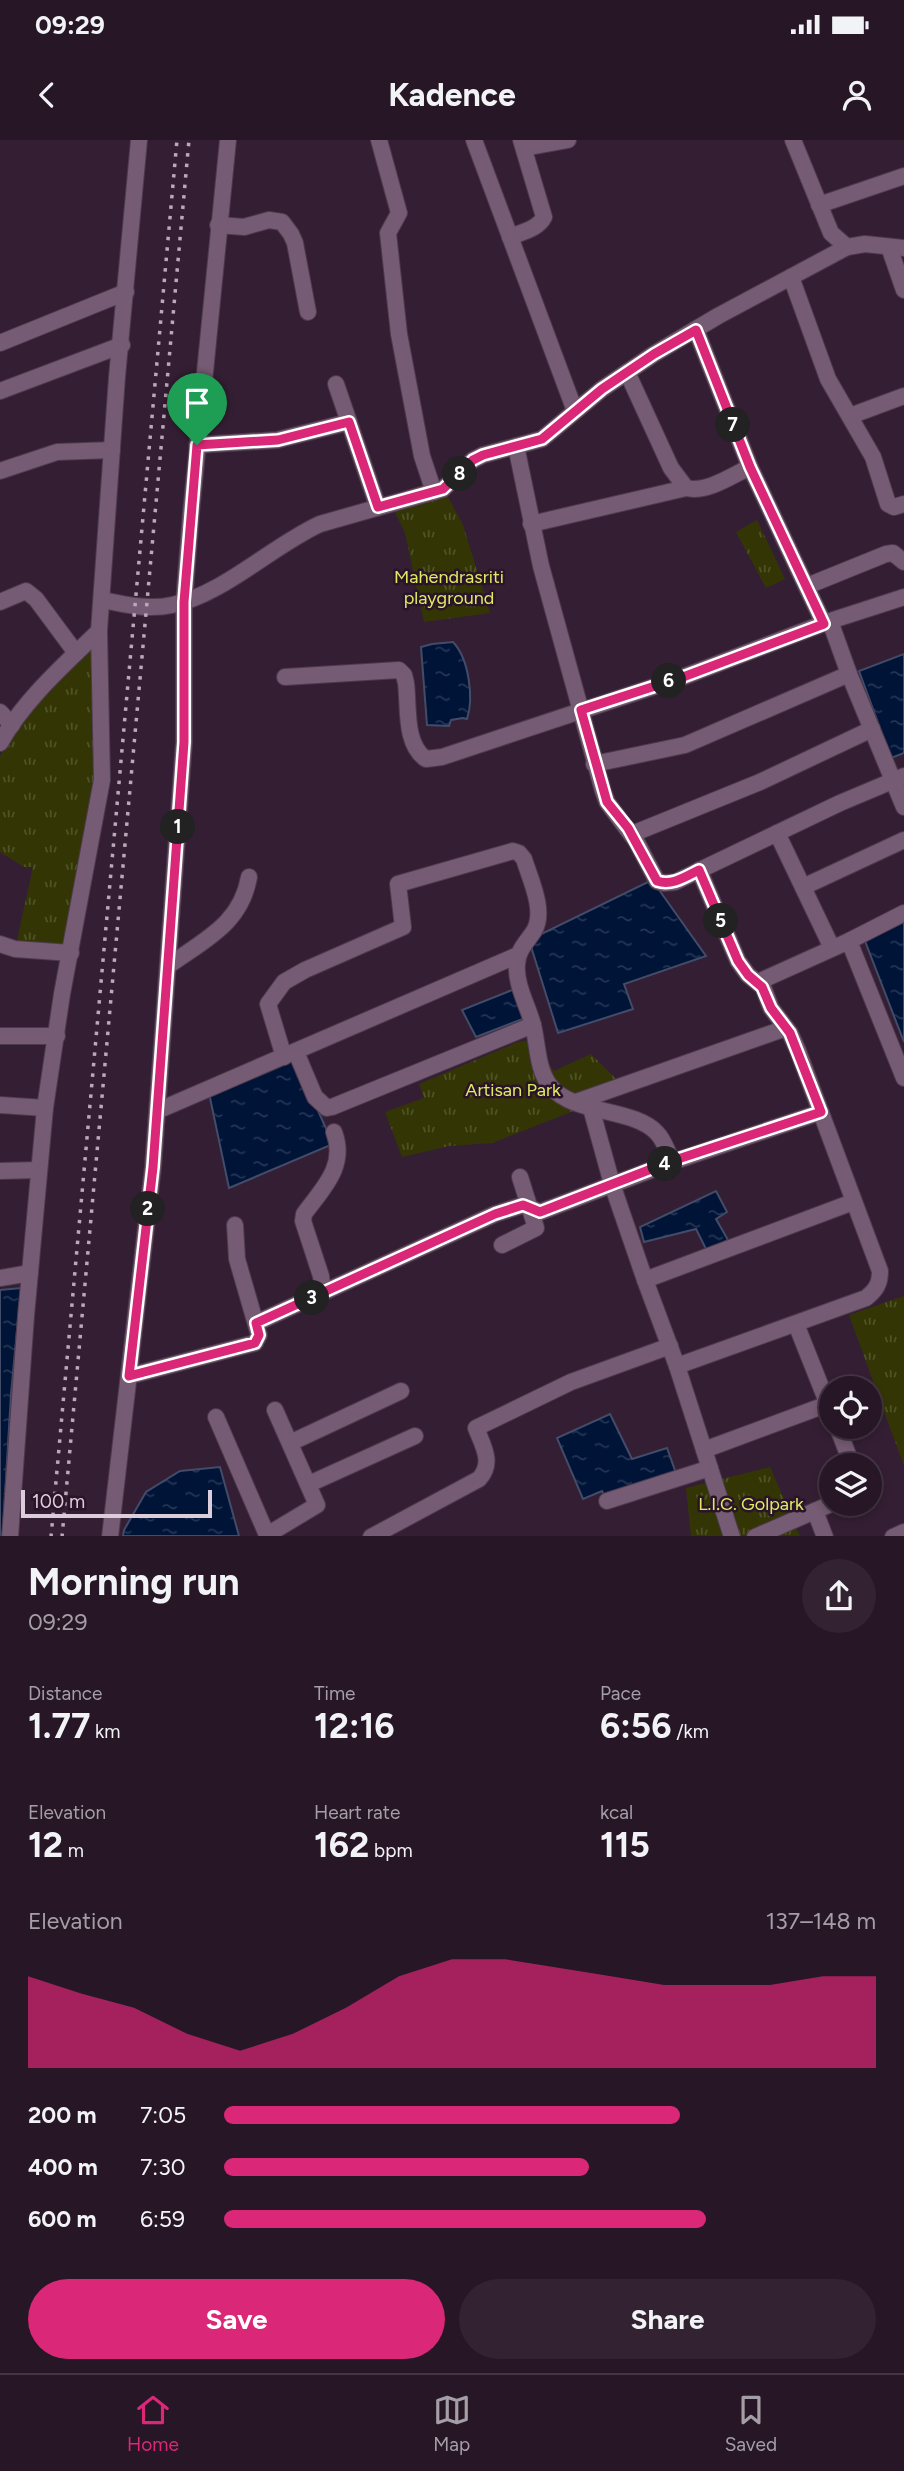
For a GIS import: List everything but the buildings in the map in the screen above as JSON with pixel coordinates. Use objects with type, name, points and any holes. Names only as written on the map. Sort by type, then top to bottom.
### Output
[{"type":"street","points":[[10,1536],[45,1108],[102,780],[99,631],[139,140]]},
{"type":"street","points":[[110,1536],[153,1167],[184,742],[184,602],[228,140]]},
{"type":"street","points":[[379,140],[399,212],[388,233],[399,334],[422,456],[434,492]]},
{"type":"street","points":[[474,140],[575,411]]},
{"type":"street","points":[[793,140],[831,233],[847,247]]},
{"type":"street","points":[[510,237],[535,227],[544,217],[522,144],[563,141]]},
{"type":"street","points":[[819,205],[904,176]]},
{"type":"street","points":[[218,225],[244,227],[270,220],[282,222],[292,234],[295,243],[308,312]]},
{"type":"street","points":[[103,600],[148,607],[184,602],[234,576],[302,532],[336,519],[434,492],[450,484],[473,460],[483,455],[532,444],[542,439],[627,372],[696,330],[847,247],[866,244],[896,248],[904,290]]},
{"type":"street","points":[[791,277],[828,379],[873,457],[888,504],[894,507],[904,503]]},
{"type":"street","points":[[0,343],[126,292]]},
{"type":"street","points":[[696,330],[750,467],[827,623],[872,729],[899,778],[904,807]]},
{"type":"street","points":[[0,391],[122,345]]},
{"type":"street","points":[[627,372],[671,468],[686,488]]},
{"type":"street","points":[[336,384],[378,507]]},
{"type":"street","points":[[850,416],[904,396]]},
{"type":"street","points":[[197,445],[278,440],[349,422]]},
{"type":"street","points":[[516,446],[531,524],[594,764],[607,802],[632,834],[657,881],[675,882],[899,778]]},
{"type":"street","points":[[0,471],[57,452],[112,450]]},
{"type":"street","points":[[531,524],[686,488],[696,490],[750,467]]},
{"type":"street","points":[[807,586],[886,554],[893,553],[904,562]]},
{"type":"street","points":[[0,603],[26,591],[36,599],[76,653]]},
{"type":"street","points":[[285,677],[399,670],[407,683],[412,743],[426,759],[442,757],[683,677],[904,597]]},
{"type":"street","points":[[0,743],[43,687],[99,631]]},
{"type":"street","points":[[594,764],[685,745],[849,674]]},
{"type":"street","points":[[0,712],[12,725]]},
{"type":"street","points":[[632,834],[770,777],[872,729]]},
{"type":"street","points":[[777,833],[832,948]]},
{"type":"street","points":[[803,887],[904,840]]},
{"type":"street","points":[[533,1025],[327,1108],[315,1097],[290,1054],[268,1004],[284,982],[305,970],[404,927],[398,884],[505,853],[519,853],[524,859],[538,908],[535,930],[518,955],[517,974],[533,1025],[545,1078],[559,1094],[584,1105],[642,1123],[653,1130],[659,1134],[672,1161]]},
{"type":"street","points":[[677,1366],[866,1298],[876,1290],[880,1282],[880,1271],[798,1051],[758,982],[748,975],[738,961],[699,870]]},
{"type":"street","points":[[168,966],[226,923],[246,896],[249,877]]},
{"type":"street","points":[[758,982],[904,913]]},
{"type":"street","points":[[849,941],[904,1078]]},
{"type":"street","points":[[0,944],[15,949],[71,953]]},
{"type":"street","points":[[157,1111],[518,955]]},
{"type":"street","points":[[584,1105],[786,1028]]},
{"type":"street","points":[[0,1036],[57,1036]]},
{"type":"street","points":[[0,1105],[45,1108]]},
{"type":"street","points":[[584,1105],[677,1366],[732,1536]]},
{"type":"street","points":[[256,1323],[495,1214],[523,1205],[540,1212],[672,1161],[821,1112]]},
{"type":"street","points":[[323,1293],[318,1265],[303,1221],[304,1213],[335,1173],[339,1144],[334,1132]]},
{"type":"street","points":[[0,1171],[38,1170]]},
{"type":"street","points":[[502,1245],[537,1228],[520,1177]]},
{"type":"street","points":[[645,1280],[853,1202]]},
{"type":"street","points":[[129,1376],[255,1343],[259,1335],[237,1259],[235,1225]]},
{"type":"street","points":[[0,1278],[30,1273]]},
{"type":"street","points":[[796,1324],[819,1381]]},
{"type":"street","points":[[371,1536],[479,1479],[487,1466],[488,1458],[476,1428],[571,1382],[670,1346]]},
{"type":"street","points":[[289,1443],[401,1391]]},
{"type":"street","points":[[216,1417],[268,1536],[315,1507],[317,1502],[275,1410]]},
{"type":"street","points":[[704,1450],[819,1412]]},
{"type":"street","points":[[309,1484],[415,1436]]},
{"type":"street","points":[[607,1502],[710,1468]]},
{"type":"street","points":[[755,1536],[819,1509]]},
{"type":"street","points":[[815,1511],[825,1536]]},
{"type":"street","points":[[893,1536],[904,1532]]},
{"type":"green space","name":"Mahendrasriti playground","points":[[447,495],[463,525],[490,613],[424,622],[405,533],[393,508]]},
{"type":"green space","points":[[757,520],[785,579],[766,588],[736,532]]},
{"type":"green space","points":[[95,638],[98,755],[71,953],[15,949],[33,867],[24,867],[0,852],[0,756],[16,728]]},
{"type":"green space","name":"Artisan Park","points":[[531,1040],[554,1071],[591,1054],[627,1090],[492,1143],[449,1146],[402,1157],[385,1112],[424,1098],[419,1084],[518,1042]]},
{"type":"green space","points":[[904,1296],[904,1466],[882,1406],[882,1376],[871,1376],[849,1315]]},
{"type":"green space","name":"L.I.C. Golpark","points":[[770,1467],[800,1536],[691,1536],[686,1488]]},
{"type":"water","points":[[453,642],[463,658],[469,679],[467,719],[451,720],[449,726],[427,725],[421,647]]},
{"type":"water","points":[[904,654],[904,753],[891,758],[859,671]]},
{"type":"water","points":[[652,880],[706,956],[624,984],[633,1009],[558,1033],[529,940]]},
{"type":"water","points":[[904,922],[904,1042],[865,941]]},
{"type":"water","points":[[517,988],[528,1017],[476,1037],[462,1010]]},
{"type":"water","points":[[293,1055],[333,1144],[229,1188],[209,1093]]},
{"type":"water","points":[[716,1191],[727,1212],[716,1219],[728,1240],[707,1251],[696,1229],[644,1242],[640,1227]]},
{"type":"water","points":[[21,1288],[2,1536],[0,1536],[0,1290]]},
{"type":"water","points":[[610,1414],[632,1459],[667,1448],[677,1476],[606,1499],[602,1491],[583,1499],[557,1438]]},
{"type":"water","points":[[220,1467],[239,1536],[123,1536],[146,1492],[180,1471]]},
{"type":"railway","points":[[51,1536],[177,140]]},
{"type":"railway","points":[[62,1536],[189,140]]},
{"type":"route","points":[[696,330],[750,467],[824,624],[683,677],[581,710],[594,764],[607,802],[628,828],[657,881],[675,882],[699,870],[738,961],[748,975],[762,987],[776,1017],[790,1033],[821,1112],[672,1161],[540,1212],[523,1205],[495,1214],[256,1323],[259,1335],[255,1343],[192,1362],[129,1376],[153,1167],[184,742],[184,602],[197,445],[278,440],[349,422],[378,507],[443,489],[473,460],[542,439],[602,389],[696,330]]}]
